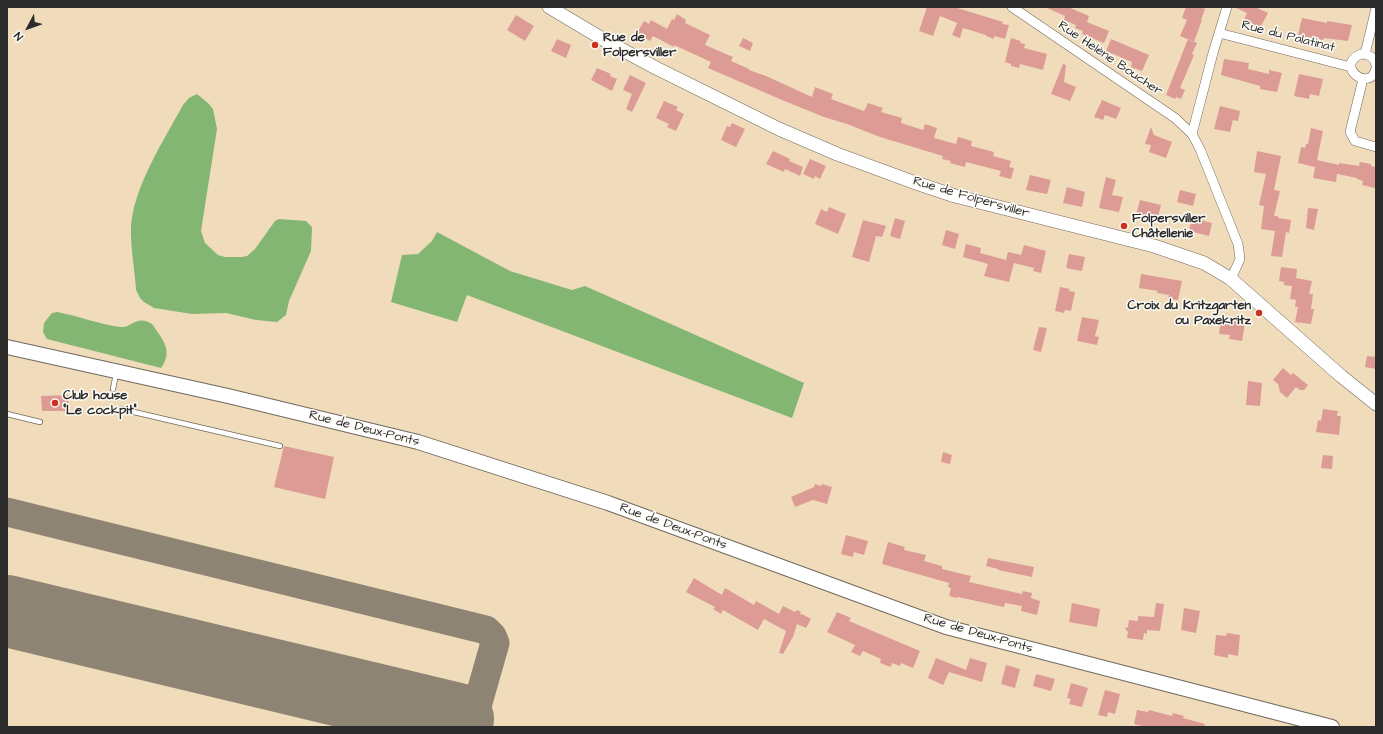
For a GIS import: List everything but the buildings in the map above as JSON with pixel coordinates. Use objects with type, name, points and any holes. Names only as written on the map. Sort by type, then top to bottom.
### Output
[{"type":"main road","name":"Rue de Deux-Ponts","points":[[7,347],[228,396],[418,442],[615,505],[946,627],[1332,727]]},
{"type":"street","name":"Rue de Folpersviller","points":[[549,7],[606,41],[656,68],[772,125],[837,154],[955,196],[1166,249],[1204,263],[1231,279],[1341,376],[1376,404]]},
{"type":"street","name":"Rue Hélène Boucher","points":[[1012,7],[1175,118],[1192,134],[1200,148],[1238,244],[1240,259],[1231,279]]},
{"type":"street","points":[[1192,134],[1227,7]]},
{"type":"street","points":[[1365,54],[1376,8]]},
{"type":"street","name":"Rue du Palatinat","points":[[1219,33],[1351,66]]},
{"type":"street","points":[[1361,54],[1365,54],[1374,59],[1376,68],[1370,77],[1363,79],[1354,74],[1351,66],[1354,58],[1361,54]]},
{"type":"street","points":[[1363,79],[1350,132],[1355,141],[1376,147]]},
{"type":"lane","points":[[113,390],[117,372]]},
{"type":"lane","points":[[121,409],[280,446]]},
{"type":"lane","points":[[7,414],[40,422]]},
{"type":"green space","points":[[197,94],[213,109],[217,129],[201,231],[205,243],[218,255],[225,257],[242,257],[247,256],[255,249],[275,221],[279,219],[306,221],[312,227],[311,251],[289,301],[286,315],[277,322],[256,320],[226,313],[192,314],[154,308],[140,298],[136,290],[131,241],[133,211],[144,179],[159,148],[183,105],[189,98]]},
{"type":"green space","points":[[437,232],[510,271],[572,290],[585,286],[804,383],[792,418],[467,295],[457,322],[391,302],[402,255],[418,254],[432,241]]},
{"type":"green space","points":[[57,312],[120,327],[128,326],[142,320],[147,321],[152,324],[163,340],[167,350],[165,362],[161,368],[47,339],[43,332],[44,323],[52,313]]},
{"type":"taxiway","points":[[7,512],[486,630],[492,636],[495,643],[471,727]]},
{"type":"runway","points":[[7,611],[458,719]]},
{"type":"place","name":"Rue de Folpersviller","points":[[595,45]]},
{"type":"place","name":"Folpersviller Châtellenie","points":[[1124,226]]},
{"type":"place","name":"Croix du Kritzgarten ou Paxekritz","points":[[1259,313]]},
{"type":"place","name":"Club house \"Le cockpit\"","points":[[55,403]]}]
